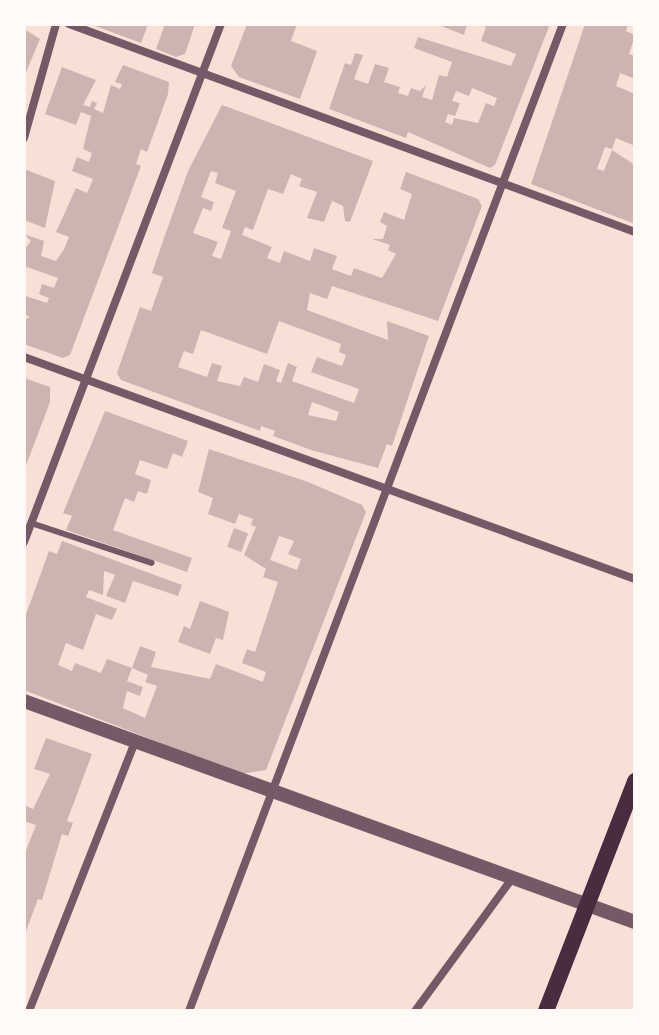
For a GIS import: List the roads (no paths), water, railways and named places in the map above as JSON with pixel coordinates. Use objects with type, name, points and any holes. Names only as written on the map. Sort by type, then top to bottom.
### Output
[{"type":"main road","points":[[546,1011],[634,788]]},
{"type":"street","points":[[24,138],[56,24]]},
{"type":"street","points":[[69,24],[635,232]]},
{"type":"street","points":[[24,542],[221,24]]},
{"type":"street","points":[[189,1011],[563,24]]},
{"type":"street","points":[[24,357],[386,492],[635,579]]},
{"type":"street","points":[[24,701],[136,740],[272,794],[635,922]]},
{"type":"street","points":[[29,1011],[136,740]]},
{"type":"street","points":[[415,1011],[513,877]]},
{"type":"lane","points":[[31,523],[152,563]]}]
